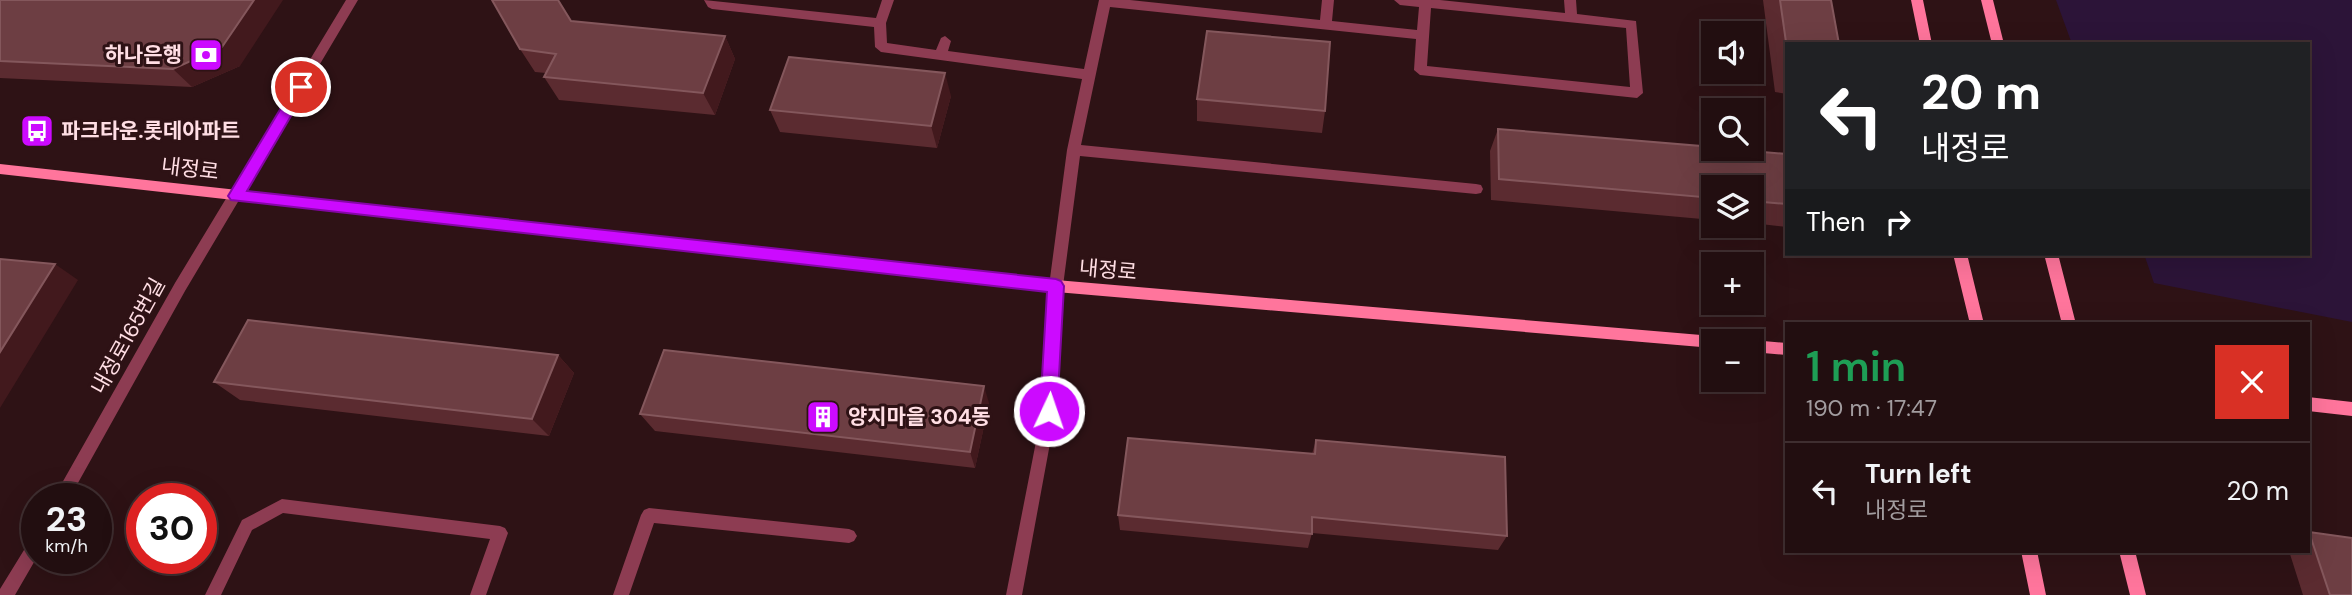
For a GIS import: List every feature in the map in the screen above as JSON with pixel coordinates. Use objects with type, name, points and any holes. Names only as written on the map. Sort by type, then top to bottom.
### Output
[{"type":"street","name":"내정로165번길","points":[[70,483],[180,287],[352,0]]},
{"type":"street","points":[[710,0],[712,4],[880,23]]},
{"type":"street","points":[[792,13],[797,0]]},
{"type":"street","points":[[888,0],[880,23],[881,47],[1090,75]]},
{"type":"street","points":[[1326,25],[1328,0]]},
{"type":"street","points":[[1400,0],[1632,24],[1637,93],[1420,70],[1424,3]]},
{"type":"street","points":[[1570,0],[1571,18]]},
{"type":"street","points":[[1917,0],[1926,42]]},
{"type":"street","points":[[1987,0],[1998,42]]},
{"type":"street","points":[[1014,595],[1049,411],[1056,286],[1074,150],[1105,1],[1422,34]]},
{"type":"street","points":[[941,55],[945,41]]},
{"type":"street","points":[[1074,150],[1476,189]]},
{"type":"street","name":"내정로","points":[[0,169],[1056,286],[1701,341]]},
{"type":"street","points":[[1960,256],[1977,322]]},
{"type":"street","points":[[2052,256],[2068,322]]},
{"type":"street","points":[[1764,347],[1785,349]]},
{"type":"street","points":[[2310,404],[2352,409]]},
{"type":"street","points":[[213,595],[247,525],[282,506],[500,533],[478,595]]},
{"type":"street","points":[[621,595],[649,515],[849,536]]},
{"type":"street","points":[[2029,553],[2038,595]]},
{"type":"street","points":[[2128,553],[2138,595]]},
{"type":"street","points":[[6,595],[21,569]]},
{"type":"shaded area","points":[[2056,0],[2352,0],[2352,322],[2154,283],[2145,256],[2310,256],[2310,42],[2071,42]]},
{"type":"building","points":[[0,0],[254,0],[222,47],[173,69],[0,61]]},
{"type":"building","points":[[492,0],[558,0],[571,21],[725,36],[703,93],[544,77],[556,54],[520,49]]},
{"type":"building","points":[[1780,0],[1831,0],[1839,42],[1786,42]]},
{"type":"building","points":[[1207,31],[1330,42],[1325,111],[1197,99]]},
{"type":"building","points":[[789,57],[945,73],[931,126],[770,110]]},
{"type":"building","points":[[1498,129],[1701,146],[1701,161],[1764,161],[1764,152],[1785,154],[1785,204],[1764,202],[1764,175],[1701,175],[1701,197],[1499,179]]},
{"type":"building","points":[[0,259],[55,264],[0,352]]},
{"type":"building","points":[[248,320],[558,355],[532,419],[214,382]]},
{"type":"building","name":"양지마을 304동","points":[[664,350],[984,386],[970,452],[640,414]]},
{"type":"building","points":[[1128,438],[1315,454],[1316,440],[1505,457],[1507,536],[1312,517],[1312,534],[1118,515]]},
{"type":"building","points":[[2310,532],[2352,538],[2352,595],[2330,595]]},
{"type":"place","name":"하나은행","points":[[206,55]]},
{"type":"place","name":"파크타운.롯데아파트","points":[[37,131]]},
{"type":"place","name":"양지마을 304동","points":[[823,417]]},
{"type":"route","points":[[301,87],[236,196],[1056,286],[1049,411]]}]
